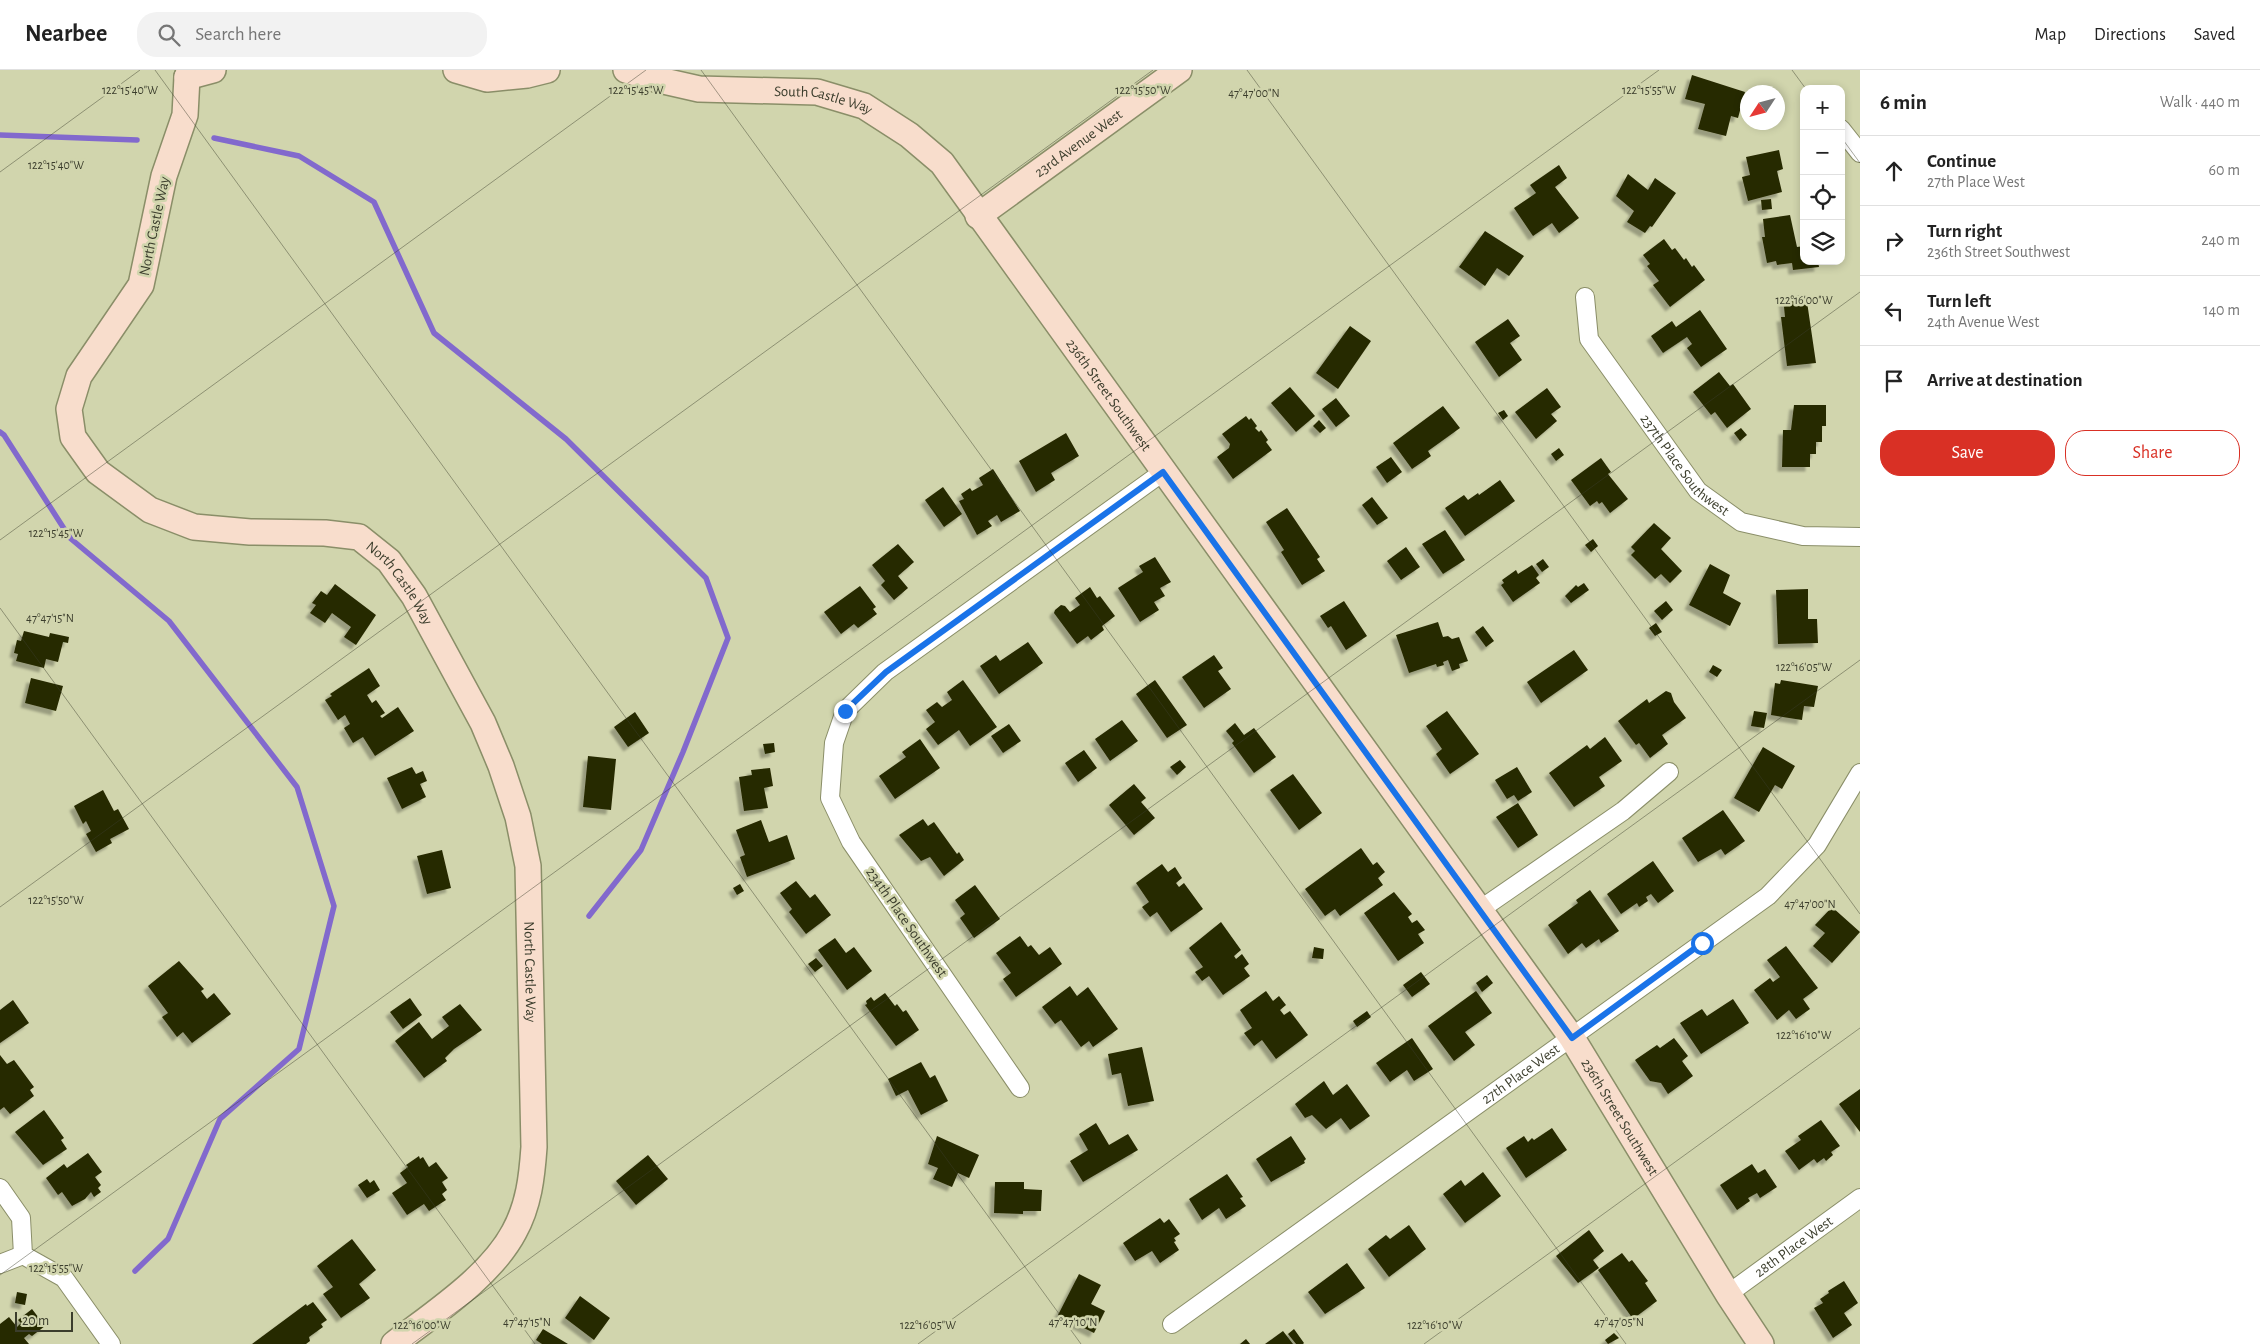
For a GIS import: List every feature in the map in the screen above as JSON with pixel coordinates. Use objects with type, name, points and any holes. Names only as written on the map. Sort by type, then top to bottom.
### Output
[{"type":"street","points":[[185,73],[213,70]]},
{"type":"street","points":[[456,70],[487,79],[527,75],[547,70]]},
{"type":"street","name":"South Castle Way","points":[[626,70],[699,89],[817,92],[864,106],[909,135],[942,163],[978,216]]},
{"type":"street","name":"23rd Avenue West","points":[[978,216],[1179,70]]},
{"type":"street","name":"North Castle Way","points":[[185,73],[185,115],[164,176],[141,285],[79,376],[69,409],[73,437],[98,472],[150,510],[194,527],[250,532],[325,533],[359,537],[389,561],[414,596],[483,723],[501,766],[518,817],[528,866],[534,1147],[532,1181],[525,1206],[514,1233],[500,1252],[461,1292],[394,1344]]},
{"type":"street","points":[[1842,130],[1860,153]]},
{"type":"street","name":"236th Street Southwest","points":[[978,216],[1572,1038],[1728,1294],[1761,1344]]},
{"type":"street","name":"237th Place Southwest","points":[[1585,297],[1589,339],[1698,491],[1742,522],[1803,536],[1860,537]]},
{"type":"street","name":"234th Place Southwest","points":[[1020,1088],[852,842],[830,798],[834,743],[845,711],[886,672],[1163,472]]},
{"type":"street","points":[[1481,910],[1623,810],[1669,772]]},
{"type":"street","name":"27th Place West","points":[[1172,1324],[1768,896],[1817,845],[1860,773]]},
{"type":"street","points":[[0,1188],[21,1218],[23,1255]]},
{"type":"street","name":"28th Place West","points":[[1728,1294],[1860,1198]]},
{"type":"street","points":[[0,1264],[23,1255]]},
{"type":"street","points":[[23,1255],[64,1278],[111,1344]]},
{"type":"building","points":[[1692,75],[1740,90],[1738,118],[1731,116],[1726,136],[1698,129],[1705,104],[1685,99]]},
{"type":"building","points":[[1779,150],[1783,169],[1777,171],[1782,192],[1748,201],[1742,177],[1750,175],[1746,157]]},
{"type":"building","points":[[1559,165],[1567,178],[1555,187],[1579,218],[1559,233],[1552,223],[1533,236],[1514,208],[1536,193],[1530,185]]},
{"type":"building","points":[[1628,174],[1648,190],[1655,178],[1676,193],[1652,227],[1650,226],[1645,233],[1627,222],[1634,211],[1616,196]]},
{"type":"building","points":[[1771,199],[1772,209],[1762,210],[1761,200]]},
{"type":"building","points":[[1790,215],[1797,247],[1800,247],[1800,265],[1819,265],[1819,267],[1793,270],[1792,263],[1777,265],[1776,261],[1767,263],[1762,237],[1765,237],[1763,219]]},
{"type":"building","points":[[1485,231],[1524,256],[1509,276],[1497,268],[1485,286],[1459,267]]},
{"type":"building","points":[[1664,239],[1672,250],[1675,248],[1684,260],[1686,258],[1692,267],[1694,265],[1705,280],[1670,307],[1653,285],[1659,281],[1647,266],[1650,264],[1643,255]]},
{"type":"building","points":[[1806,295],[1816,363],[1787,366],[1781,317],[1785,317],[1783,297]]},
{"type":"building","points":[[1700,310],[1727,349],[1701,367],[1687,348],[1692,344],[1687,337],[1663,353],[1651,336],[1672,321],[1676,327]]},
{"type":"building","points":[[1508,319],[1520,336],[1510,343],[1522,360],[1499,377],[1475,342]]},
{"type":"building","points":[[1350,326],[1371,341],[1338,389],[1316,373]]},
{"type":"building","points":[[1719,372],[1730,386],[1733,384],[1751,409],[1727,428],[1715,412],[1711,415],[1693,392]]},
{"type":"building","points":[[1290,387],[1315,416],[1296,432],[1271,403]]},
{"type":"building","points":[[1547,388],[1561,407],[1551,414],[1557,421],[1536,439],[1515,412]]},
{"type":"building","points":[[1336,398],[1350,416],[1336,427],[1322,409]]},
{"type":"building","points":[[1794,405],[1826,405],[1826,426],[1822,426],[1822,442],[1816,442],[1816,454],[1810,454],[1810,467],[1782,467],[1783,430],[1791,430]]},
{"type":"building","points":[[1443,406],[1460,428],[1428,451],[1431,456],[1412,469],[1393,443]]},
{"type":"building","points":[[1504,410],[1508,416],[1503,420],[1498,413]]},
{"type":"building","points":[[1246,416],[1249,420],[1251,418],[1259,432],[1261,430],[1272,450],[1233,479],[1217,457],[1229,448],[1230,444],[1222,434]]},
{"type":"building","points":[[1319,420],[1326,428],[1320,433],[1313,426]]},
{"type":"building","points":[[1741,428],[1747,435],[1740,441],[1734,433]]},
{"type":"building","points":[[1066,433],[1079,456],[1051,473],[1055,480],[1036,492],[1019,461]]},
{"type":"building","points":[[1559,448],[1564,455],[1556,461],[1551,454]]},
{"type":"building","points":[[1391,457],[1402,472],[1387,483],[1376,467]]},
{"type":"building","points":[[1601,458],[1611,472],[1608,474],[1628,499],[1610,513],[1602,502],[1599,504],[1597,501],[1590,506],[1571,480]]},
{"type":"building","points":[[993,469],[1020,511],[1001,522],[997,515],[988,521],[992,526],[977,535],[959,501],[964,499],[961,494],[970,488],[972,491],[983,485],[979,478]]},
{"type":"building","points":[[1500,480],[1515,501],[1465,536],[1445,508],[1464,495],[1468,500],[1478,493],[1479,495]]},
{"type":"building","points":[[943,487],[962,514],[944,527],[925,500]]},
{"type":"building","points":[[1372,497],[1388,518],[1377,525],[1362,505]]},
{"type":"building","points":[[1287,508],[1320,557],[1317,559],[1325,571],[1302,585],[1281,552],[1284,550],[1266,522]]},
{"type":"building","points":[[1654,523],[1671,538],[1661,549],[1682,571],[1670,583],[1661,574],[1655,579],[1631,555],[1635,551],[1631,547]]},
{"type":"building","points":[[1445,530],[1465,560],[1443,574],[1422,544]]},
{"type":"building","points":[[1593,539],[1598,546],[1591,552],[1585,545]]},
{"type":"building","points":[[898,544],[914,562],[898,576],[908,588],[894,600],[881,585],[885,581],[872,565]]},
{"type":"building","points":[[1406,547],[1420,567],[1401,580],[1387,561]]},
{"type":"building","points":[[1155,557],[1171,582],[1160,588],[1165,596],[1154,602],[1159,610],[1140,622],[1118,588],[1143,572],[1139,566]]},
{"type":"building","points":[[1543,559],[1549,567],[1542,572],[1536,564]]},
{"type":"building","points":[[1710,564],[1730,575],[1723,593],[1741,603],[1730,626],[1689,605]]},
{"type":"building","points":[[1532,565],[1539,575],[1536,578],[1540,583],[1513,602],[1501,585],[1504,583],[1502,580],[1516,570],[1518,574]]},
{"type":"building","points":[[1584,583],[1589,590],[1571,603],[1565,596],[1576,585],[1578,587]]},
{"type":"building","points":[[335,584],[376,615],[356,645],[344,637],[351,627],[332,613],[325,623],[310,613],[316,605],[312,603],[321,591],[327,595]]},
{"type":"building","points":[[860,586],[876,607],[873,609],[877,614],[858,628],[854,624],[841,634],[824,612]]},
{"type":"building","points":[[1090,587],[1097,598],[1100,596],[1115,616],[1102,626],[1104,630],[1091,640],[1088,636],[1077,644],[1054,613],[1061,605],[1065,606],[1070,612],[1080,605],[1075,598]]},
{"type":"building","points":[[1808,589],[1808,619],[1817,619],[1818,643],[1778,644],[1776,590]]},
{"type":"building","points":[[1344,601],[1367,636],[1346,650],[1331,626],[1328,628],[1320,616]]},
{"type":"building","points":[[1666,601],[1673,610],[1662,620],[1654,611]]},
{"type":"building","points":[[1438,622],[1443,637],[1448,636],[1452,639],[1459,637],[1468,661],[1459,664],[1460,668],[1452,671],[1448,660],[1443,662],[1444,665],[1437,667],[1436,664],[1409,673],[1396,635]]},
{"type":"building","points":[[1656,623],[1662,632],[1655,636],[1649,628]]},
{"type":"building","points":[[1483,626],[1494,641],[1486,647],[1475,632]]},
{"type":"building","points":[[24,631],[49,637],[50,633],[69,637],[68,643],[63,642],[58,662],[46,659],[44,668],[16,661],[18,654],[14,653],[17,640],[21,641]]},
{"type":"building","points":[[1028,642],[1043,663],[999,694],[980,666],[996,655],[1000,661]]},
{"type":"building","points":[[1574,650],[1588,670],[1541,703],[1527,682]]},
{"type":"building","points":[[1214,655],[1223,668],[1218,671],[1231,689],[1204,708],[1182,677]]},
{"type":"building","points":[[1713,665],[1722,670],[1717,677],[1709,672]]},
{"type":"building","points":[[369,668],[380,686],[367,695],[372,703],[376,700],[385,713],[380,716],[382,718],[398,707],[414,731],[375,756],[363,737],[353,743],[344,728],[350,724],[345,715],[338,720],[325,700],[332,696],[330,694]]},
{"type":"building","points":[[31,678],[63,686],[56,711],[25,703]]},
{"type":"building","points":[[963,680],[997,727],[970,746],[959,730],[938,745],[926,729],[935,722],[926,710],[937,702],[942,707],[952,700],[947,692]]},
{"type":"building","points":[[1155,680],[1187,725],[1167,738],[1136,694]]},
{"type":"building","points":[[1781,680],[1818,686],[1814,707],[1804,706],[1802,720],[1771,715],[1775,683],[1780,684]]},
{"type":"building","points":[[1666,691],[1671,693],[1674,702],[1686,718],[1662,735],[1668,744],[1650,758],[1639,743],[1636,745],[1618,721],[1647,699],[1649,703]]},
{"type":"building","points":[[1447,711],[1479,754],[1450,774],[1436,754],[1442,749],[1426,726]]},
{"type":"building","points":[[1754,711],[1767,713],[1764,728],[1751,726]]},
{"type":"building","points":[[635,712],[649,733],[628,747],[614,727]]},
{"type":"building","points":[[1122,720],[1138,741],[1110,761],[1095,739]]},
{"type":"building","points":[[1235,723],[1244,735],[1254,728],[1276,757],[1254,773],[1232,743],[1234,741],[1226,731]]},
{"type":"building","points":[[1009,724],[1021,741],[1003,753],[991,736]]},
{"type":"building","points":[[1605,737],[1622,761],[1599,777],[1605,786],[1574,807],[1549,773],[1587,745],[1590,749]]},
{"type":"building","points":[[920,739],[940,768],[895,799],[879,776],[906,757],[902,752]]},
{"type":"building","points":[[774,743],[775,752],[765,754],[763,744]]},
{"type":"building","points":[[1763,747],[1795,766],[1782,789],[1775,785],[1759,812],[1734,798]]},
{"type":"building","points":[[1084,750],[1097,768],[1078,782],[1065,763]]},
{"type":"building","points":[[588,756],[616,759],[611,810],[583,807]]},
{"type":"building","points":[[1180,760],[1186,767],[1177,775],[1170,767]]},
{"type":"building","points":[[412,767],[416,774],[423,771],[427,781],[420,784],[426,797],[402,809],[387,778]]},
{"type":"building","points":[[1517,767],[1532,792],[1518,801],[1514,795],[1507,799],[1495,780]]},
{"type":"building","points":[[770,768],[773,786],[764,788],[768,808],[744,811],[739,777],[752,775],[751,770]]},
{"type":"building","points":[[1293,774],[1322,813],[1299,830],[1270,790]]},
{"type":"building","points":[[1134,784],[1146,798],[1141,802],[1155,818],[1134,835],[1109,805]]},
{"type":"building","points":[[103,790],[114,811],[118,809],[129,829],[110,839],[112,843],[96,852],[86,834],[91,831],[86,821],[83,824],[74,806]]},
{"type":"building","points":[[1518,803],[1538,835],[1518,848],[1496,817]]},
{"type":"building","points":[[1723,810],[1745,841],[1725,855],[1721,849],[1698,862],[1682,838]]},
{"type":"building","points":[[923,819],[928,826],[934,822],[957,854],[959,852],[964,860],[944,876],[930,857],[921,861],[899,835]]},
{"type":"building","points":[[761,820],[769,842],[787,835],[795,859],[747,877],[740,857],[745,855],[736,830]]},
{"type":"building","points":[[1361,848],[1373,865],[1377,862],[1385,872],[1378,878],[1383,885],[1340,916],[1335,909],[1325,916],[1305,889]]},
{"type":"building","points":[[442,850],[451,888],[427,894],[417,856]]},
{"type":"building","points":[[1653,861],[1674,891],[1658,903],[1651,894],[1646,897],[1648,901],[1639,907],[1637,903],[1621,914],[1607,894]]},
{"type":"building","points":[[1162,864],[1168,872],[1175,867],[1182,878],[1176,883],[1179,887],[1184,883],[1203,909],[1171,932],[1157,912],[1150,917],[1142,907],[1149,902],[1136,883]]},
{"type":"building","points":[[796,881],[810,898],[815,894],[831,915],[806,934],[789,912],[792,909],[780,893]]},
{"type":"building","points":[[740,884],[744,891],[737,895],[733,888]]},
{"type":"building","points":[[975,885],[1000,919],[974,938],[960,918],[965,914],[955,900]]},
{"type":"building","points":[[1590,890],[1619,931],[1601,943],[1599,939],[1586,948],[1582,943],[1568,954],[1548,925],[1578,903],[1576,900]]},
{"type":"building","points":[[1394,892],[1412,914],[1408,917],[1412,923],[1417,920],[1425,930],[1418,934],[1424,943],[1398,961],[1364,913]]},
{"type":"building","points":[[1832,907],[1860,932],[1832,963],[1813,946],[1825,933],[1815,925]]},
{"type":"building","points":[[1221,922],[1241,950],[1234,956],[1236,959],[1242,954],[1249,964],[1244,968],[1250,976],[1223,995],[1209,976],[1202,981],[1195,972],[1203,967],[1189,948]]},
{"type":"building","points":[[1020,936],[1028,947],[1031,945],[1039,955],[1050,947],[1062,964],[1016,997],[1003,979],[1011,973],[996,953]]},
{"type":"building","points":[[835,938],[846,953],[854,947],[872,971],[847,990],[818,950]]},
{"type":"building","points":[[1786,946],[1818,988],[1803,999],[1810,1009],[1796,1019],[1789,1010],[1777,1020],[1754,990],[1770,978],[1773,982],[1780,977],[1767,960]]},
{"type":"building","points":[[1314,947],[1324,949],[1323,959],[1312,958]]},
{"type":"building","points":[[816,958],[823,966],[815,972],[808,964]]},
{"type":"building","points":[[179,961],[204,989],[201,991],[207,999],[214,993],[231,1014],[192,1043],[183,1032],[177,1037],[162,1017],[168,1013],[148,986]]},
{"type":"building","points":[[1421,972],[1430,984],[1412,997],[1403,985]]},
{"type":"building","points":[[1487,975],[1493,983],[1482,992],[1476,983]]},
{"type":"building","points":[[1070,986],[1077,996],[1088,987],[1118,1029],[1093,1047],[1089,1041],[1081,1047],[1061,1020],[1055,1024],[1042,1007]]},
{"type":"building","points":[[1266,991],[1273,1001],[1279,996],[1286,1005],[1280,1010],[1284,1015],[1290,1011],[1308,1035],[1276,1059],[1262,1040],[1254,1046],[1244,1033],[1252,1028],[1240,1010]]},
{"type":"building","points":[[1476,991],[1492,1013],[1465,1032],[1475,1045],[1454,1061],[1428,1026]]},
{"type":"building","points":[[885,993],[895,1006],[897,1004],[903,1012],[906,1010],[919,1030],[896,1046],[865,1005],[867,1004],[866,1001],[871,997],[874,1001]]},
{"type":"building","points":[[410,998],[422,1015],[403,1029],[390,1012]]},
{"type":"building","points":[[1733,999],[1749,1023],[1701,1054],[1680,1023],[1702,1009],[1707,1016]]},
{"type":"building","points":[[13,1000],[29,1023],[0,1043],[0,1010]]},
{"type":"building","points":[[460,1004],[482,1030],[454,1049],[445,1058],[447,1061],[424,1078],[395,1041],[419,1022],[432,1039],[449,1026],[442,1017]]},
{"type":"building","points":[[1367,1011],[1371,1017],[1357,1027],[1353,1021]]},
{"type":"building","points":[[1412,1038],[1433,1069],[1414,1081],[1407,1070],[1390,1082],[1376,1063]]},
{"type":"building","points":[[1674,1038],[1688,1056],[1682,1061],[1693,1076],[1668,1094],[1661,1083],[1650,1081],[1635,1060],[1657,1045],[1660,1048]]},
{"type":"building","points":[[1142,1047],[1154,1101],[1128,1106],[1121,1073],[1112,1075],[1108,1054]]},
{"type":"building","points":[[0,1055],[7,1064],[14,1060],[34,1087],[30,1090],[34,1096],[10,1114],[4,1107],[0,1110]]},
{"type":"building","points":[[921,1062],[930,1078],[935,1075],[948,1101],[921,1115],[908,1090],[896,1096],[888,1079]]},
{"type":"building","points":[[1324,1081],[1333,1095],[1347,1084],[1370,1116],[1350,1130],[1341,1118],[1326,1129],[1312,1115],[1305,1118],[1295,1104]]},
{"type":"building","points":[[1860,1089],[1860,1132],[1839,1104]]},
{"type":"building","points":[[44,1110],[64,1138],[61,1140],[67,1149],[43,1165],[15,1132]]},
{"type":"building","points":[[1821,1120],[1840,1146],[1831,1152],[1833,1155],[1826,1161],[1824,1158],[1817,1163],[1814,1159],[1799,1170],[1785,1151],[1801,1140],[1798,1136]]},
{"type":"building","points":[[1096,1123],[1109,1145],[1128,1134],[1138,1150],[1083,1182],[1070,1161],[1088,1150],[1079,1134]]},
{"type":"building","points":[[1552,1128],[1567,1150],[1526,1178],[1506,1148],[1524,1136],[1528,1142],[1532,1138],[1534,1140]]},
{"type":"building","points":[[937,1136],[979,1155],[969,1178],[958,1173],[952,1187],[933,1179],[938,1168],[928,1164]]},
{"type":"building","points":[[1291,1136],[1306,1159],[1305,1163],[1271,1182],[1256,1159]]},
{"type":"building","points":[[88,1153],[102,1172],[95,1177],[101,1185],[98,1188],[101,1192],[94,1197],[91,1192],[85,1199],[72,1206],[62,1192],[58,1195],[46,1178],[64,1164],[67,1168]]},
{"type":"building","points":[[648,1155],[668,1179],[636,1205],[616,1181]]},
{"type":"building","points":[[419,1156],[420,1159],[423,1157],[429,1167],[436,1162],[448,1178],[442,1182],[447,1190],[442,1194],[446,1200],[429,1211],[424,1204],[407,1215],[392,1193],[407,1183],[400,1173],[408,1167],[406,1165]]},
{"type":"building","points":[[1752,1164],[1758,1173],[1765,1169],[1777,1187],[1760,1198],[1757,1193],[1748,1198],[1750,1201],[1737,1210],[1720,1185]]},
{"type":"building","points":[[1483,1172],[1501,1196],[1465,1223],[1443,1194],[1461,1180],[1465,1186]]},
{"type":"building","points":[[1227,1174],[1243,1197],[1240,1198],[1246,1206],[1226,1219],[1219,1208],[1202,1220],[1189,1199]]},
{"type":"building","points":[[367,1179],[370,1183],[374,1180],[380,1190],[367,1198],[358,1185]]},
{"type":"building","points":[[995,1182],[1024,1182],[1024,1189],[1042,1190],[1041,1211],[1023,1211],[1023,1214],[994,1213]]},
{"type":"building","points":[[1160,1218],[1164,1223],[1169,1219],[1180,1234],[1174,1238],[1176,1241],[1174,1242],[1179,1250],[1160,1263],[1152,1251],[1135,1261],[1123,1243]]},
{"type":"building","points":[[1409,1225],[1426,1249],[1389,1277],[1368,1249],[1386,1235],[1390,1239]]},
{"type":"building","points":[[1589,1230],[1604,1251],[1593,1260],[1599,1268],[1578,1283],[1556,1256]]},
{"type":"building","points":[[352,1239],[376,1270],[359,1284],[370,1298],[341,1318],[323,1294],[333,1287],[317,1266]]},
{"type":"building","points":[[1622,1253],[1629,1262],[1632,1260],[1648,1281],[1645,1283],[1657,1301],[1633,1319],[1598,1270]]},
{"type":"building","points":[[1347,1263],[1365,1288],[1325,1314],[1308,1292]]},
{"type":"building","points":[[1079,1274],[1101,1285],[1091,1304],[1105,1311],[1094,1333],[1058,1315]]},
{"type":"building","points":[[1844,1281],[1858,1303],[1844,1313],[1852,1325],[1833,1338],[1814,1308],[1823,1303],[1820,1299],[1829,1293],[1828,1291]]},
{"type":"building","points":[[17,1292],[27,1294],[25,1305],[15,1303]]},
{"type":"building","points":[[580,1296],[610,1318],[594,1340],[565,1318]]},
{"type":"building","points":[[313,1302],[327,1320],[321,1324],[323,1327],[309,1337],[310,1341],[306,1344],[252,1344],[306,1304],[307,1306]]},
{"type":"building","points":[[32,1309],[45,1326],[32,1336],[29,1334],[24,1338],[29,1344],[0,1344],[0,1324],[9,1317],[17,1327],[21,1323],[18,1320]]},
{"type":"building","points":[[543,1329],[568,1344],[542,1344],[536,1340]]},
{"type":"building","points":[[1294,1329],[1303,1344],[1296,1344],[1288,1334]]},
{"type":"building","points":[[1283,1331],[1293,1344],[1265,1344]]},
{"type":"building","points":[[1614,1333],[1619,1338],[1608,1344],[1605,1340]]},
{"type":"building","points":[[1246,1339],[1250,1344],[1240,1344]]},
{"type":"waterway","points":[[0,135],[137,140]]},
{"type":"waterway","points":[[214,138],[299,156],[374,202],[434,333],[566,439],[706,578],[728,638],[683,752],[641,850],[589,916]]},
{"type":"waterway","points":[[0,432],[4,435],[70,538],[169,621],[297,787],[334,906],[299,1049],[220,1119],[168,1239],[135,1271]]},
{"type":"route","points":[[845,711],[886,672],[1163,472],[1572,1038],[1702,943]]}]
